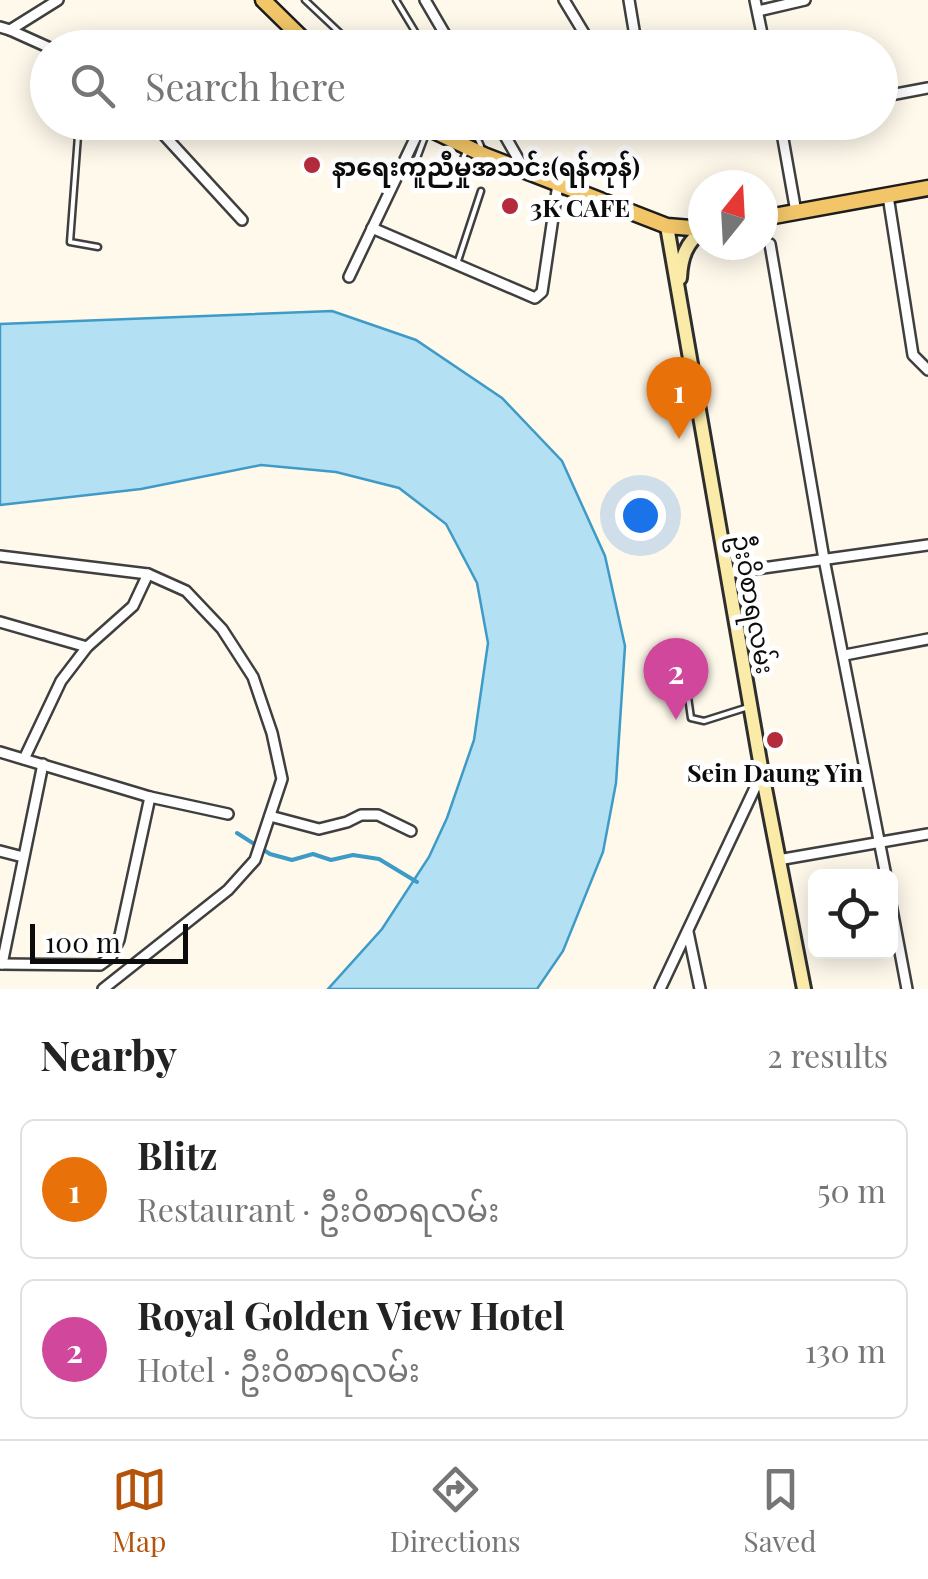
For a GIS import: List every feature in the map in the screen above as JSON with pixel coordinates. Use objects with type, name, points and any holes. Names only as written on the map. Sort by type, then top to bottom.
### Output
[{"type":"main road","points":[[269,2],[295,30]]},
{"type":"main road","points":[[450,140],[667,226],[688,228]]},
{"type":"main road","points":[[778,215],[928,188]]},
{"type":"main road","name":"ဦးဝိစာရလမ်း","points":[[667,226],[762,773],[804,989]]},
{"type":"main road","points":[[679,295],[688,246]]},
{"type":"street","points":[[5,29],[58,0]]},
{"type":"street","points":[[425,0],[442,30]]},
{"type":"street","points":[[564,0],[582,30]]},
{"type":"street","points":[[629,0],[633,30]]},
{"type":"street","points":[[756,6],[804,0]]},
{"type":"street","points":[[5,29],[30,40]]},
{"type":"street","points":[[898,94],[928,88]]},
{"type":"street","points":[[169,140],[242,220]]},
{"type":"street","points":[[349,277],[414,140]]},
{"type":"street","points":[[507,140],[525,171]]},
{"type":"street","points":[[783,140],[796,212]]},
{"type":"street","points":[[372,228],[535,298],[540,296],[558,184]]},
{"type":"street","points":[[888,196],[913,355],[928,370]]},
{"type":"street","points":[[773,260],[824,559],[885,869]]},
{"type":"street","points":[[727,573],[928,545]]},
{"type":"street","points":[[0,556],[148,574],[186,591],[222,629],[253,677],[272,732],[282,779],[257,853],[228,890],[102,989]]},
{"type":"street","points":[[24,758],[61,681],[87,648],[134,606],[148,574]]},
{"type":"street","points":[[0,622],[87,648]]},
{"type":"street","points":[[845,654],[927,643]]},
{"type":"street","points":[[0,752],[150,797],[228,814]]},
{"type":"street","points":[[43,764],[1,964],[100,965],[111,956],[119,940],[150,797]]},
{"type":"street","points":[[660,989],[762,773]]},
{"type":"street","points":[[270,816],[319,828],[347,822],[361,814],[378,814],[411,832]]},
{"type":"street","points":[[778,860],[928,834]]},
{"type":"street","points":[[0,851],[23,858]]},
{"type":"street","points":[[688,930],[700,989]]},
{"type":"street","points":[[898,941],[907,989]]},
{"type":"lane","points":[[305,0],[337,30]]},
{"type":"lane","points":[[396,0],[414,30]]},
{"type":"lane","points":[[78,140],[70,242],[98,247]]},
{"type":"lane","points":[[417,174],[414,166],[419,140]]},
{"type":"lane","points":[[478,140],[484,155]]},
{"type":"lane","points":[[444,186],[454,182],[467,148]]},
{"type":"lane","points":[[457,264],[480,191]]},
{"type":"lane","points":[[685,676],[691,718],[704,721],[750,706]]},
{"type":"water","points":[[332,311],[416,340],[502,398],[562,461],[605,556],[625,646],[616,783],[603,852],[563,951],[537,989],[328,989],[382,929],[429,857],[474,740],[488,643],[477,583],[446,524],[399,488],[336,472],[261,465],[141,489],[0,505],[0,324]]},
{"type":"waterway","points":[[237,833],[270,854],[292,860],[313,854],[331,860],[353,855],[379,859],[417,882]]},
{"type":"place","name":"နာရေးကူညီမှုအသင်း(ရန်ကုန်)","points":[[312,165]]},
{"type":"place","name":"3K CAFE","points":[[510,206]]},
{"type":"place","name":"Blitz","points":[[679,439]]},
{"type":"place","name":"Royal Golden View Hotel","points":[[676,720]]},
{"type":"place","name":"Sein Daung Yin","points":[[775,740]]}]
